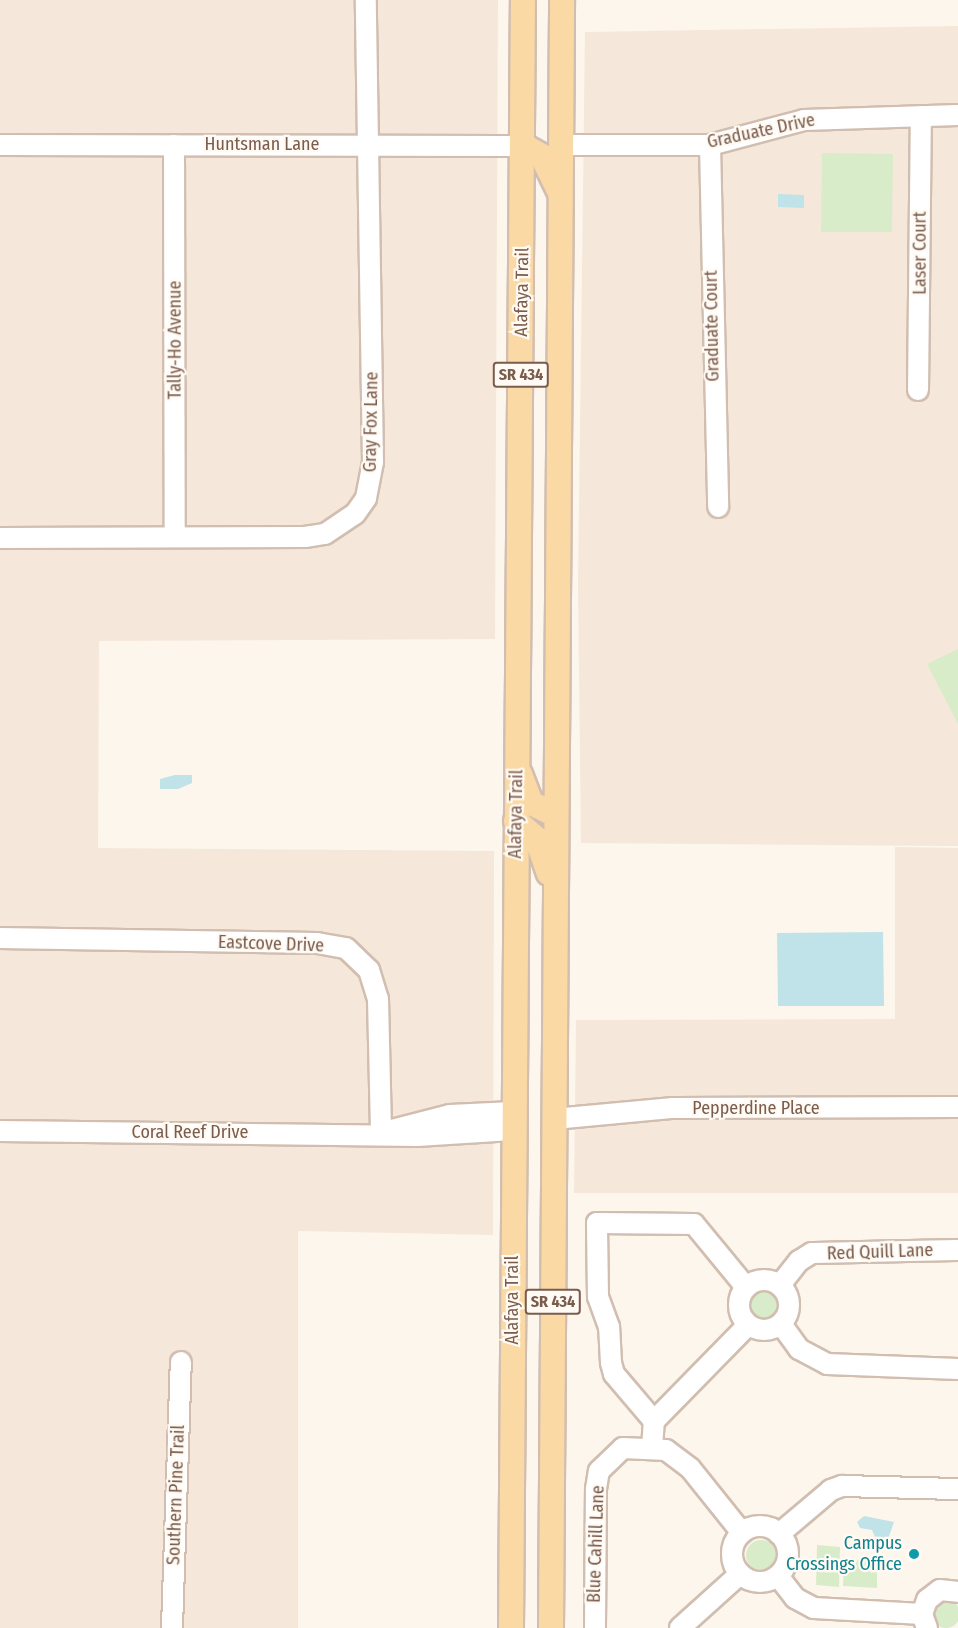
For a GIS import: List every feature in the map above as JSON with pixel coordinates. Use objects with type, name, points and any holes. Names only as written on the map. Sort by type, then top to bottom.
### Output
[{"type":"main road","name":"Alafaya Trail","points":[[510,1628],[516,766],[524,146],[523,0]]},
{"type":"main road","name":"SR 434","points":[[550,1628],[563,198],[562,0]]},
{"type":"main road","points":[[524,99],[542,132],[563,145]]},
{"type":"main road","points":[[524,146],[542,156],[563,198]]},
{"type":"main road","points":[[516,766],[531,803],[556,815]]},
{"type":"main road","points":[[516,821],[537,839],[555,889]]},
{"type":"street","name":"Gray Fox Lane","points":[[0,538],[325,534],[355,514],[366,498],[373,462],[371,144],[366,0]]},
{"type":"street","name":"Graduate Drive","points":[[563,145],[710,145],[804,120],[958,115]]},
{"type":"street","name":"Laser Court","points":[[918,390],[921,116]]},
{"type":"street","name":"Huntsman Lane","points":[[0,145],[524,146]]},
{"type":"street","name":"Tally-Ho Avenue","points":[[174,145],[175,536]]},
{"type":"street","name":"Graduate Court","points":[[710,145],[718,507]]},
{"type":"street","name":"Eastcove Drive","points":[[0,938],[317,943],[346,948],[369,970],[378,999],[381,1134]]},
{"type":"street","name":"Pepperdine Place","points":[[554,1119],[673,1108],[958,1107]]},
{"type":"street","name":"Coral Reef Drive","points":[[0,1131],[381,1134],[450,1115],[513,1121]]},
{"type":"street","points":[[654,1421],[614,1374],[611,1363],[609,1327],[598,1297],[597,1223],[694,1224],[746,1287]]},
{"type":"street","name":"Red Quill Lane","points":[[780,1285],[799,1261],[812,1253],[958,1250]]},
{"type":"street","points":[[759,1280],[780,1285],[789,1304],[782,1324],[761,1330],[748,1325],[738,1302],[746,1287],[759,1280]]},
{"type":"street","points":[[782,1324],[799,1349],[827,1364],[958,1369]]},
{"type":"street","points":[[652,1448],[654,1421],[748,1325]]},
{"type":"street","name":"Southern Pine Trail","points":[[172,1628],[181,1362]]},
{"type":"street","name":"Blue Cahill Lane","points":[[595,1628],[596,1489],[599,1471],[623,1448],[666,1450],[690,1468],[742,1533]]},
{"type":"street","points":[[779,1534],[831,1490],[842,1486],[958,1489]]},
{"type":"street","points":[[762,1527],[779,1534],[788,1551],[784,1569],[778,1576],[761,1583],[740,1574],[732,1554],[742,1533],[762,1527]]},
{"type":"street","points":[[680,1628],[740,1574]]},
{"type":"street","points":[[778,1576],[795,1598],[814,1608],[925,1621],[933,1594],[948,1589],[958,1592]]},
{"type":"shaded area","points":[[0,0],[498,0],[495,639],[99,641],[98,848],[494,851],[493,1235],[298,1231],[298,1628],[0,1628]]},
{"type":"shaded area","points":[[958,26],[958,846],[581,843],[578,585],[585,32]]},
{"type":"shaded area","points":[[895,847],[958,848],[958,1193],[574,1193],[576,1020],[895,1019]]},
{"type":"green space","points":[[822,153],[893,154],[892,232],[821,232]]},
{"type":"green space","points":[[958,649],[958,724],[927,664]]},
{"type":"green space","points":[[765,1290],[776,1294],[780,1305],[776,1316],[765,1320],[754,1316],[750,1305],[754,1294]]},
{"type":"green space","points":[[761,1540],[772,1544],[776,1555],[772,1566],[761,1570],[750,1566],[746,1555],[750,1544]]},
{"type":"green space","points":[[817,1545],[840,1547],[839,1587],[816,1585]]},
{"type":"green space","points":[[844,1559],[877,1561],[877,1588],[843,1586]]},
{"type":"green space","points":[[946,1600],[956,1604],[960,1614],[956,1624],[946,1628],[936,1624],[932,1614],[936,1604]]},
{"type":"water","points":[[778,194],[804,195],[804,208],[778,207]]},
{"type":"water","points":[[175,775],[192,775],[192,783],[178,789],[160,789],[160,779]]},
{"type":"water","points":[[883,932],[884,1006],[778,1006],[777,933]]},
{"type":"water","points":[[864,1516],[894,1522],[887,1542],[878,1544],[872,1530],[860,1528],[857,1522]]},
{"type":"place","name":"Campus Crossings Office","points":[[914,1554]]}]
